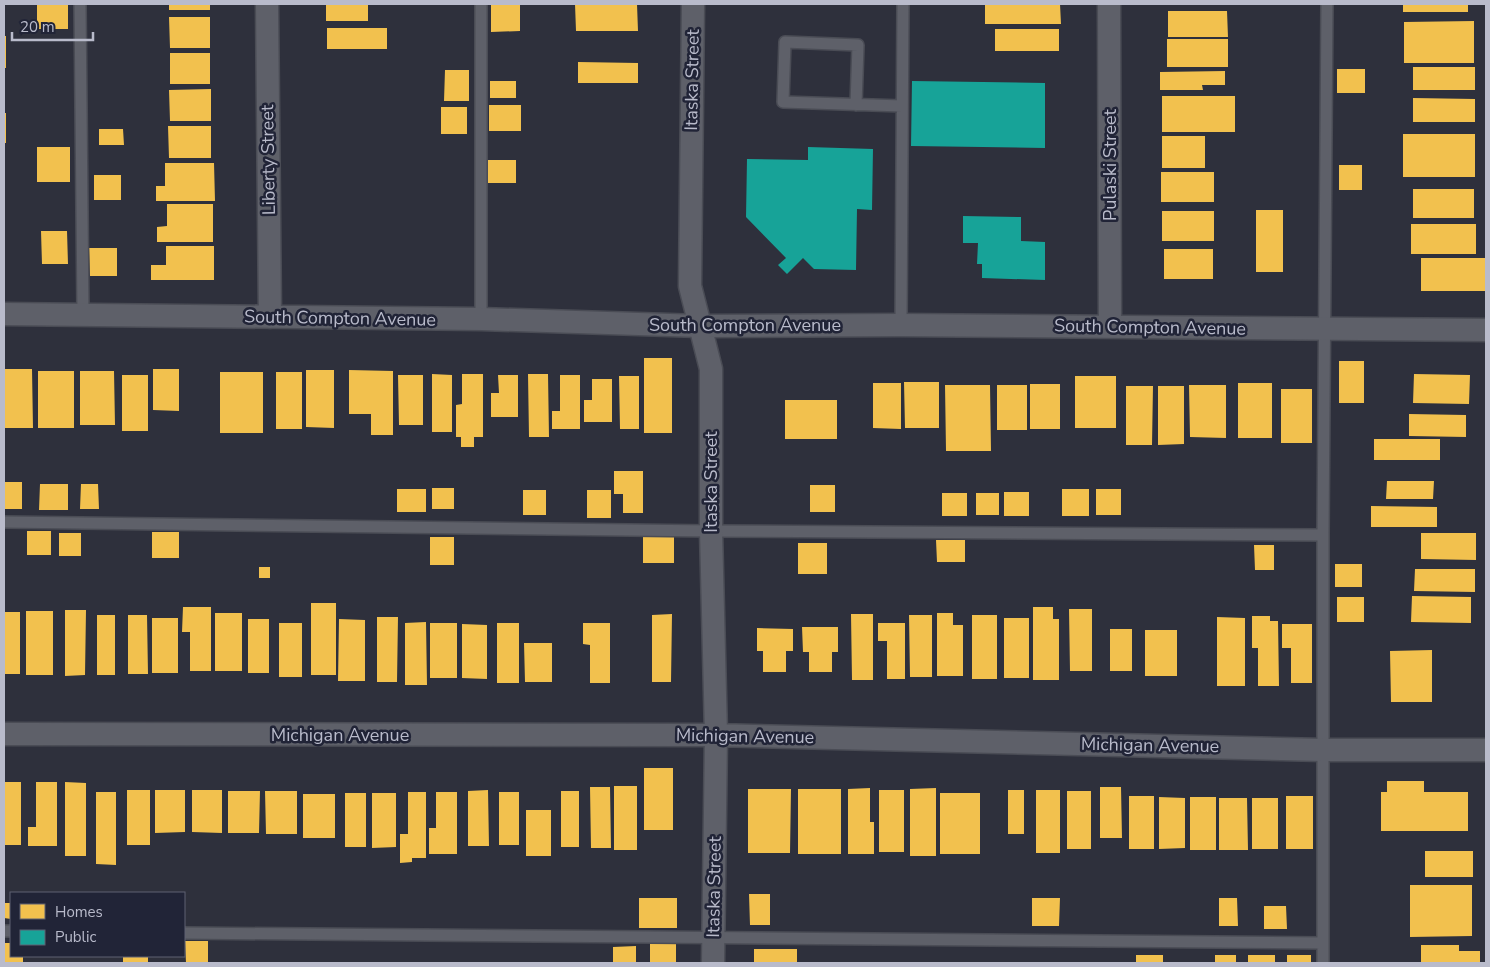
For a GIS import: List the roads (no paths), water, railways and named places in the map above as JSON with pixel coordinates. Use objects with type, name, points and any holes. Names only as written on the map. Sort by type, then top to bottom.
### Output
[{"type":"street","name":"Liberty Street","points":[[267,4],[270,317]]},
{"type":"street","name":"Itaska Street","points":[[693,4],[690,286],[711,369],[711,531],[716,735],[713,963]]},
{"type":"street","name":"Pulaski Street","points":[[1110,4],[1110,327]]},
{"type":"street","name":"South Compton Avenue","points":[[4,314],[481,319],[700,326],[901,325],[1486,330]]},
{"type":"street","name":"Michigan Avenue","points":[[4,734],[716,735],[1323,750],[1486,750]]},
{"type":"lane","points":[[80,4],[83,314]]},
{"type":"lane","points":[[481,4],[481,319]]},
{"type":"lane","points":[[901,325],[903,4]]},
{"type":"lane","points":[[1323,963],[1323,536],[1327,4]]},
{"type":"lane","points":[[856,105],[858,45],[785,42],[783,102],[856,105],[902,106]]},
{"type":"lane","points":[[4,522],[1323,536]]},
{"type":"lane","points":[[185,933],[1323,943]]}]
